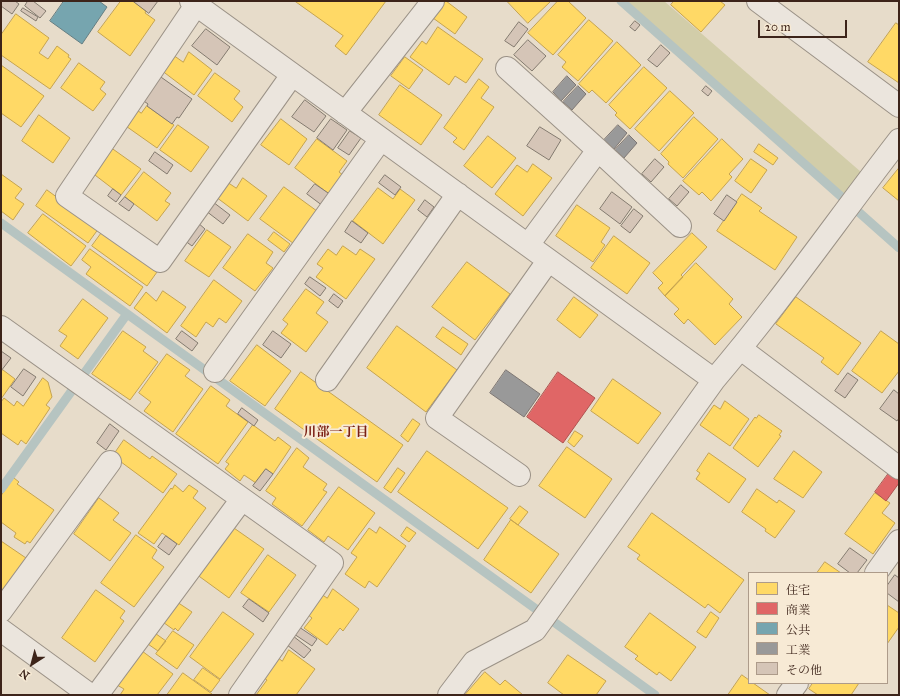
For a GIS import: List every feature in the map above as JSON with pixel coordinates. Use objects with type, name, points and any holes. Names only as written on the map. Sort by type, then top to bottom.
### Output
[{"type":"street","points":[[345,113],[433,1]]},
{"type":"street","points":[[758,1],[899,106]]},
{"type":"street","points":[[292,75],[160,261],[67,196],[194,3],[714,380]]},
{"type":"street","points":[[507,68],[680,226]]},
{"type":"street","points":[[215,371],[381,139]]},
{"type":"street","points":[[449,695],[474,662],[535,630],[714,380],[741,349],[843,212],[899,140]]},
{"type":"street","points":[[528,245],[598,150]]},
{"type":"street","points":[[327,380],[458,194]]},
{"type":"street","points":[[518,475],[437,418],[548,261]]},
{"type":"street","points":[[1,327],[332,563],[240,695]]},
{"type":"street","points":[[741,349],[899,468]]},
{"type":"street","points":[[1,611],[110,462]]},
{"type":"street","points":[[97,695],[242,499]]},
{"type":"street","points":[[877,572],[899,542]]},
{"type":"street","points":[[1,630],[90,695]]},
{"type":"street","points":[[788,695],[796,684]]},
{"type":"shaded area","points":[[625,1],[664,1],[861,172],[845,196]]},
{"type":"building: 住宅","points":[[121,1],[133,1],[146,11],[145,13],[155,20],[130,56],[98,32]]},
{"type":"building: 住宅","points":[[295,1],[386,1],[346,55],[335,46],[343,36]]},
{"type":"building: 住宅","points":[[446,1],[467,17],[455,34],[433,18]]},
{"type":"building: 住宅","points":[[507,1],[551,1],[528,23]]},
{"type":"building: 住宅","points":[[558,1],[568,1],[586,18],[553,55],[528,33]]},
{"type":"building: 住宅","points":[[674,1],[720,1],[725,5],[701,32],[671,5]]},
{"type":"building: 住宅","points":[[16,14],[49,38],[39,53],[48,59],[57,46],[69,55],[68,57],[71,59],[50,89],[1,55],[1,35]]},
{"type":"building: 住宅","points":[[589,20],[613,41],[578,81],[562,67],[566,62],[558,55]]},
{"type":"building: 住宅","points":[[896,23],[899,25],[899,83],[868,62]]},
{"type":"building: 住宅","points":[[438,27],[483,59],[466,83],[455,76],[449,85],[410,57],[422,41],[426,44]]},
{"type":"building: 住宅","points":[[617,42],[641,65],[606,103],[592,90],[589,93],[579,84]]},
{"type":"building: 住宅","points":[[189,52],[212,70],[194,95],[161,70],[173,55],[183,62]]},
{"type":"building: 住宅","points":[[405,57],[423,70],[409,89],[391,76]]},
{"type":"building: 住宅","points":[[79,63],[105,82],[100,89],[106,94],[93,111],[61,88]]},
{"type":"building: 住宅","points":[[1,65],[44,96],[21,127],[1,113]]},
{"type":"building: 住宅","points":[[644,67],[667,88],[630,129],[615,115],[617,113],[609,105]]},
{"type":"building: 住宅","points":[[215,73],[240,91],[234,99],[243,107],[232,122],[198,96]]},
{"type":"building: 住宅","points":[[479,79],[489,87],[481,98],[494,107],[464,150],[453,142],[457,138],[444,128]]},
{"type":"building: 住宅","points":[[400,85],[442,115],[421,145],[379,115]]},
{"type":"building: 住宅","points":[[670,91],[694,113],[659,151],[635,129]]},
{"type":"building: 住宅","points":[[147,106],[174,125],[157,148],[123,124],[134,108],[141,113]]},
{"type":"building: 住宅","points":[[39,115],[70,138],[53,163],[22,141]]},
{"type":"building: 住宅","points":[[694,117],[718,139],[683,178],[668,164],[669,162],[661,154]]},
{"type":"building: 住宅","points":[[281,119],[307,139],[289,165],[261,145]]},
{"type":"building: 住宅","points":[[178,125],[209,147],[191,172],[160,150]]},
{"type":"building: 住宅","points":[[488,136],[516,158],[492,188],[464,166]]},
{"type":"building: 住宅","points":[[317,139],[347,161],[339,172],[347,178],[333,197],[295,168]]},
{"type":"building: 住宅","points":[[722,139],[743,159],[729,174],[732,177],[711,201],[702,192],[699,195],[683,181]]},
{"type":"building: 住宅","points":[[759,144],[778,158],[773,165],[754,152]]},
{"type":"building: 住宅","points":[[110,147],[141,169],[121,195],[91,172]]},
{"type":"building: 住宅","points":[[751,159],[767,170],[751,193],[735,181]]},
{"type":"building: 住宅","points":[[533,164],[552,178],[523,216],[495,194],[517,165],[527,172]]},
{"type":"building: 住宅","points":[[899,168],[899,201],[883,188]]},
{"type":"building: 住宅","points":[[144,172],[171,193],[165,201],[170,204],[157,221],[125,197]]},
{"type":"building: 住宅","points":[[1,174],[22,189],[15,198],[24,204],[13,220],[1,211]]},
{"type":"building: 住宅","points":[[243,178],[267,196],[248,221],[216,197],[227,182],[236,188]]},
{"type":"building: 住宅","points":[[284,187],[321,214],[297,246],[260,219]]},
{"type":"building: 住宅","points":[[378,188],[393,199],[400,189],[415,200],[383,244],[353,221]]},
{"type":"building: 住宅","points":[[47,190],[99,228],[88,243],[36,206]]},
{"type":"building: 住宅","points":[[742,194],[762,208],[759,211],[797,237],[775,270],[717,231]]},
{"type":"building: 住宅","points":[[577,205],[610,228],[601,242],[605,245],[593,262],[556,236]]},
{"type":"building: 住宅","points":[[43,214],[86,246],[71,266],[28,233]]},
{"type":"building: 住宅","points":[[207,230],[231,247],[209,277],[185,261]]},
{"type":"building: 住宅","points":[[103,231],[157,272],[147,286],[92,246]]},
{"type":"building: 住宅","points":[[274,232],[290,244],[284,252],[268,240]]},
{"type":"building: 住宅","points":[[692,233],[707,247],[681,275],[683,277],[665,296],[658,288],[663,283],[653,273]]},
{"type":"building: 住宅","points":[[248,234],[273,252],[266,263],[273,268],[255,291],[223,268]]},
{"type":"building: 住宅","points":[[614,236],[650,263],[627,294],[591,268]]},
{"type":"building: 住宅","points":[[343,246],[356,255],[360,249],[375,259],[346,299],[316,277],[323,268],[317,264],[328,249],[336,255]]},
{"type":"building: 住宅","points":[[90,249],[143,287],[130,306],[86,274],[91,267],[82,260]]},
{"type":"building: 住宅","points":[[467,262],[510,294],[475,340],[432,307]]},
{"type":"building: 住宅","points":[[696,263],[733,299],[729,304],[742,317],[715,345],[688,319],[684,324],[674,314],[679,309],[665,296]]},
{"type":"building: 住宅","points":[[214,280],[242,301],[226,323],[219,318],[213,327],[206,322],[196,337],[181,326]]},
{"type":"building: 住宅","points":[[306,289],[324,302],[316,313],[328,322],[306,352],[281,333],[288,324],[283,320]]},
{"type":"building: 住宅","points":[[163,291],[186,307],[167,333],[134,308],[146,292],[156,301]]},
{"type":"building: 住宅","points":[[574,297],[598,315],[580,338],[557,320]]},
{"type":"building: 住宅","points":[[796,297],[861,343],[838,375],[821,362],[824,358],[776,324]]},
{"type":"building: 住宅","points":[[83,299],[108,318],[78,359],[60,346],[67,336],[59,331]]},
{"type":"building: 住宅","points":[[397,326],[457,370],[426,412],[367,368]]},
{"type":"building: 住宅","points":[[443,327],[468,344],[461,355],[436,337]]},
{"type":"building: 住宅","points":[[123,331],[146,347],[143,351],[158,362],[130,400],[92,374]]},
{"type":"building: 住宅","points":[[881,331],[899,344],[899,371],[882,393],[852,371]]},
{"type":"building: 住宅","points":[[257,345],[291,371],[265,406],[230,381]]},
{"type":"building: 住宅","points":[[167,354],[190,370],[185,376],[203,389],[173,432],[144,411],[151,402],[139,393]]},
{"type":"building: 住宅","points":[[3,370],[15,379],[1,399],[1,372]]},
{"type":"building: 住宅","points":[[301,372],[403,445],[377,482],[275,409]]},
{"type":"building: 住宅","points":[[43,378],[48,382],[52,397],[46,405],[50,408],[26,444],[21,440],[18,445],[1,433],[1,402],[4,398],[14,406],[17,401],[23,406]]},
{"type":"building: 住宅","points":[[613,379],[661,413],[638,444],[591,411]]},
{"type":"building: 住宅","points":[[211,386],[230,400],[226,406],[248,422],[218,464],[176,434]]},
{"type":"building: 住宅","points":[[725,401],[749,419],[730,446],[700,425],[714,405],[720,409]]},
{"type":"building: 住宅","points":[[759,415],[782,431],[779,435],[781,436],[758,467],[733,448],[755,417],[756,418]]},
{"type":"building: 住宅","points":[[413,419],[420,424],[408,442],[401,436]]},
{"type":"building: 住宅","points":[[253,425],[275,441],[278,437],[291,447],[273,474],[266,469],[256,483],[244,475],[240,481],[225,469],[229,464],[226,462]]},
{"type":"building: 住宅","points":[[575,431],[583,436],[574,447],[568,442]]},
{"type":"building: 住宅","points":[[124,440],[150,459],[152,456],[177,474],[163,493],[113,456]]},
{"type":"building: 住宅","points":[[567,447],[612,479],[585,518],[539,486]]},
{"type":"building: 住宅","points":[[297,448],[309,458],[303,467],[327,484],[323,490],[327,492],[302,526],[272,504],[276,498],[266,491]]},
{"type":"building: 住宅","points":[[427,451],[508,508],[478,549],[398,492]]},
{"type":"building: 住宅","points":[[794,451],[822,472],[803,498],[774,479]]},
{"type":"building: 住宅","points":[[709,453],[746,479],[729,503],[696,479],[700,473],[697,471]]},
{"type":"building: 住宅","points":[[398,468],[405,473],[391,493],[384,488]]},
{"type":"building: 住宅","points":[[14,478],[19,482],[17,484],[54,510],[30,543],[27,541],[25,544],[14,537],[16,533],[1,522],[1,496]]},
{"type":"building: 住宅","points":[[175,485],[183,492],[189,485],[198,491],[193,498],[206,508],[179,545],[162,533],[154,544],[138,533],[171,488],[172,489]]},
{"type":"building: 住宅","points":[[339,487],[375,513],[348,550],[328,536],[324,542],[308,530]]},
{"type":"building: 住宅","points":[[757,489],[777,503],[779,500],[795,511],[775,538],[765,531],[766,529],[742,512]]},
{"type":"building: 住宅","points":[[875,493],[890,503],[882,513],[895,523],[873,554],[845,534]]},
{"type":"building: 住宅","points":[[99,498],[119,513],[113,520],[131,533],[110,561],[74,534]]},
{"type":"building: 住宅","points":[[520,506],[528,512],[518,525],[510,519]]},
{"type":"building: 住宅","points":[[652,513],[744,580],[720,613],[708,604],[705,608],[637,559],[640,555],[628,547]]},
{"type":"building: 住宅","points":[[511,520],[559,554],[531,593],[484,560]]},
{"type":"building: 住宅","points":[[231,526],[264,549],[229,598],[196,574]]},
{"type":"building: 住宅","points":[[380,527],[406,546],[377,587],[369,581],[365,588],[345,574],[357,557],[351,553],[369,528],[376,533]]},
{"type":"building: 住宅","points":[[407,527],[416,533],[409,542],[401,536]]},
{"type":"building: 住宅","points":[[136,535],[157,550],[152,558],[164,567],[134,607],[101,583]]},
{"type":"building: 住宅","points":[[1,541],[26,558],[1,593]]},
{"type":"building: 住宅","points":[[268,555],[296,575],[269,612],[241,593]]},
{"type":"building: 住宅","points":[[825,562],[840,572],[818,572]]},
{"type":"building: 住宅","points":[[333,589],[359,609],[343,631],[340,628],[327,645],[304,628],[312,618],[307,614],[321,594],[327,598]]},
{"type":"building: 住宅","points":[[96,590],[125,611],[120,618],[124,621],[95,662],[62,638]]},
{"type":"building: 住宅","points":[[174,600],[192,612],[178,631],[175,628],[174,630],[160,620]]},
{"type":"building: 住宅","points":[[888,606],[899,613],[899,627],[888,643]]},
{"type":"building: 住宅","points":[[223,612],[254,634],[220,679],[190,657]]},
{"type":"building: 住宅","points":[[711,612],[719,618],[706,638],[697,632]]},
{"type":"building: 住宅","points":[[650,613],[696,647],[671,681],[659,672],[657,675],[635,659],[638,656],[625,647]]},
{"type":"building: 住宅","points":[[152,631],[166,641],[158,651],[145,642]]},
{"type":"building: 住宅","points":[[173,631],[194,645],[177,669],[156,654]]},
{"type":"building: 住宅","points":[[289,650],[315,669],[296,695],[256,695],[267,680],[261,676],[276,656],[282,661]]},
{"type":"building: 住宅","points":[[142,651],[173,674],[157,695],[120,695],[124,689],[117,685]]},
{"type":"building: 住宅","points":[[568,655],[606,681],[596,695],[564,695],[548,683]]},
{"type":"building: 住宅","points":[[203,668],[220,680],[211,692],[194,680]]},
{"type":"building: 住宅","points":[[485,672],[500,685],[505,680],[523,695],[465,695]]},
{"type":"building: 住宅","points":[[183,673],[212,694],[167,695]]},
{"type":"building: 住宅","points":[[742,675],[748,679],[748,684],[754,684],[770,695],[728,695]]},
{"type":"building: 住宅","points":[[812,684],[858,684],[851,695],[818,695],[809,689]]},
{"type":"building: 商業","points":[[558,372],[595,398],[563,443],[527,417]]},
{"type":"building: 商業","points":[[889,473],[899,480],[899,483],[886,501],[875,492]]},
{"type":"building: 公共","points":[[64,1],[99,1],[107,7],[82,44],[50,21]]},
{"type":"building: 工業","points":[[567,76],[576,85],[561,101],[553,92]]},
{"type":"building: 工業","points":[[578,86],[586,94],[572,110],[563,102]]},
{"type":"building: 工業","points":[[618,125],[627,133],[614,149],[604,140]]},
{"type":"building: 工業","points":[[629,135],[637,143],[624,158],[615,150]]},
{"type":"building: 工業","points":[[506,370],[540,394],[524,417],[490,393]]},
{"type":"building: その他","points":[[1,1],[15,1],[19,4],[12,14],[1,6]]},
{"type":"building: その他","points":[[28,1],[33,1],[46,11],[40,18],[25,6]]},
{"type":"building: その他","points":[[133,1],[158,1],[149,13]]},
{"type":"building: その他","points":[[23,8],[38,17],[36,21],[21,11]]},
{"type":"building: その他","points":[[635,21],[640,25],[635,31],[630,27]]},
{"type":"building: その他","points":[[519,22],[528,29],[514,47],[505,41]]},
{"type":"building: その他","points":[[206,29],[230,47],[217,65],[192,46]]},
{"type":"building: その他","points":[[528,40],[546,56],[532,71],[514,55]]},
{"type":"building: その他","points":[[661,45],[670,53],[657,67],[648,60]]},
{"type":"building: その他","points":[[158,75],[192,99],[179,118],[177,117],[172,124],[147,106],[148,104],[141,99]]},
{"type":"building: その他","points":[[706,86],[712,91],[708,96],[702,91]]},
{"type":"building: その他","points":[[305,100],[326,116],[314,132],[292,117]]},
{"type":"building: その他","points":[[331,119],[347,130],[333,150],[317,138]]},
{"type":"building: その他","points":[[540,127],[561,140],[549,160],[527,146]]},
{"type":"building: その他","points":[[350,131],[361,138],[349,155],[338,148]]},
{"type":"building: その他","points":[[155,152],[173,165],[167,174],[149,161]]},
{"type":"building: その他","points":[[655,159],[664,167],[651,182],[642,174]]},
{"type":"building: その他","points":[[385,175],[401,187],[395,195],[379,183]]},
{"type":"building: その他","points":[[315,184],[331,195],[323,206],[307,194]]},
{"type":"building: その他","points":[[681,185],[689,192],[677,206],[669,199]]},
{"type":"building: その他","points":[[113,189],[121,195],[116,202],[108,196]]},
{"type":"building: その他","points":[[612,192],[632,207],[620,224],[600,209]]},
{"type":"building: その他","points":[[727,195],[737,202],[724,221],[714,214]]},
{"type":"building: その他","points":[[125,197],[134,204],[129,211],[119,204]]},
{"type":"building: その他","points":[[425,200],[434,207],[427,217],[418,210]]},
{"type":"building: その他","points":[[213,202],[230,215],[223,224],[206,211]]},
{"type":"building: その他","points":[[634,209],[643,216],[630,233],[621,226]]},
{"type":"building: その他","points":[[352,221],[368,233],[361,243],[345,232]]},
{"type":"building: その他","points":[[197,222],[205,229],[192,246],[184,240]]},
{"type":"building: その他","points":[[310,277],[326,288],[320,296],[305,284]]},
{"type":"building: その他","points":[[334,294],[343,301],[338,308],[329,301]]},
{"type":"building: その他","points":[[182,331],[198,343],[192,351],[176,339]]},
{"type":"building: その他","points":[[273,331],[291,344],[281,358],[263,345]]},
{"type":"building: その他","points":[[1,351],[11,358],[1,371]]},
{"type":"building: その他","points":[[24,369],[36,377],[23,396],[11,387]]},
{"type":"building: その他","points":[[848,373],[858,380],[845,398],[835,391]]},
{"type":"building: その他","points":[[894,390],[899,394],[899,418],[897,421],[880,409]]},
{"type":"building: その他","points":[[242,408],[258,420],[254,426],[238,414]]},
{"type":"building: その他","points":[[110,424],[119,431],[106,450],[97,443]]},
{"type":"building: その他","points":[[266,469],[273,474],[260,491],[253,486]]},
{"type":"building: その他","points":[[166,536],[177,544],[169,555],[158,547]]},
{"type":"building: その他","points":[[850,548],[867,560],[858,572],[849,572],[838,564]]},
{"type":"building: その他","points":[[895,575],[899,578],[899,602],[888,594],[888,585]]},
{"type":"building: その他","points":[[249,599],[269,613],[263,622],[243,607]]},
{"type":"building: その他","points":[[299,627],[317,639],[312,646],[294,634]]},
{"type":"building: その他","points":[[293,636],[311,650],[304,658],[287,645]]},
{"type":"waterway","points":[[621,1],[899,248]]},
{"type":"waterway","points":[[1,223],[655,695]]},
{"type":"waterway","points":[[1,489],[127,314]]},
{"type":"district","name":"川部一丁目","points":[[336,433]]}]
